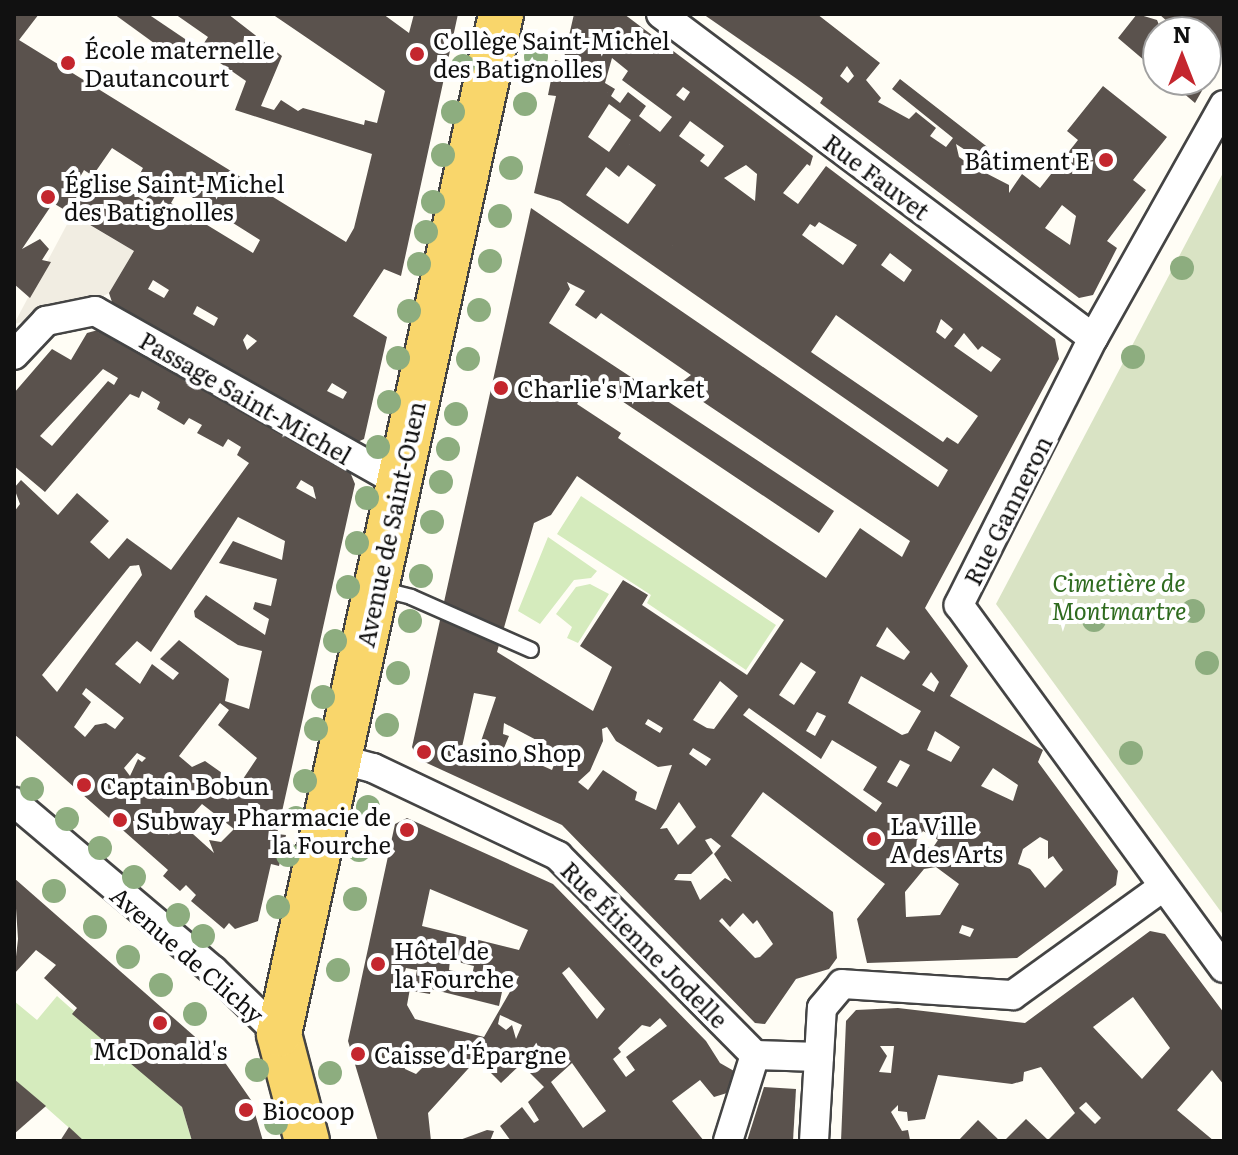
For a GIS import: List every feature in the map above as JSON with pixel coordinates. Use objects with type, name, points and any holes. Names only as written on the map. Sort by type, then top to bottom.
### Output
[{"type":"main road","name":"Avenue de Saint-Ouen","points":[[279,1034],[501,14]]},
{"type":"main road","name":"Avenue de Clichy","points":[[279,1034],[307,1141]]},
{"type":"street","name":"Rue Fauvet","points":[[661,14],[1093,338]]},
{"type":"street","name":"Rue Ganneron","points":[[1224,105],[1093,338],[959,605],[1224,968]]},
{"type":"street","name":"Passage Saint-Michel","points":[[14,355],[46,321],[95,311],[399,482]]},
{"type":"street","name":"Rue Étienne Jodelle","points":[[339,759],[373,768],[558,856],[755,1055]]},
{"type":"street","name":"Avenue de Clichy","points":[[14,802],[213,970],[279,1034]]},
{"type":"street","points":[[814,1141],[822,1008],[842,984],[1013,995],[1163,887]]},
{"type":"street","points":[[728,1141],[755,1055],[819,1057]]},
{"type":"lane","points":[[376,588],[411,597],[531,650]]},
{"type":"green space","name":"Cimetière de Montmartre","points":[[1224,171],[1224,916],[996,604]]},
{"type":"green space","points":[[581,496],[776,625],[746,670],[647,603],[651,595],[557,534]]},
{"type":"green space","points":[[548,537],[597,571],[591,578],[574,580],[540,624],[518,611]]},
{"type":"green space","points":[[590,584],[609,594],[578,643],[567,638],[572,627],[556,614],[576,587]]},
{"type":"green space","points":[[57,996],[182,1107],[192,1141],[84,1141],[14,1079],[14,1001],[37,1020]]},
{"type":"shaded area","points":[[72,215],[134,251],[109,293],[81,308],[14,324]]},
{"type":"building","points":[[14,14],[39,14],[19,40],[346,242],[354,228],[372,154],[235,110],[246,81],[200,49],[208,37],[175,14],[228,14],[282,56],[261,106],[274,110],[281,100],[298,111],[303,108],[364,125],[365,120],[377,123],[385,91],[272,14],[383,14],[409,33],[414,14],[458,14],[401,276],[384,269],[353,316],[387,337],[364,439],[353,444],[113,305],[109,293],[134,251],[53,203],[22,249],[40,239],[49,249],[42,260],[51,262],[30,298],[14,284]],"holes":[[[112,148],[143,168],[136,181],[151,190],[145,201],[96,171]],[[84,170],[93,176],[84,192],[75,186]],[[179,189],[260,240],[253,253],[171,203]],[[153,280],[169,290],[164,298],[148,289]],[[197,306],[218,318],[214,326],[193,314]],[[247,334],[257,341],[247,350],[243,340]],[[332,383],[347,392],[343,399],[327,391]]]},
{"type":"building","points":[[114,14],[148,14],[191,43],[176,59]]},
{"type":"building","points":[[574,14],[624,14],[813,156],[810,166],[807,164],[783,193],[798,204],[826,166],[1055,339],[1059,359],[925,608],[968,666],[950,696],[1043,750],[1038,762],[1118,871],[1116,885],[1017,958],[867,963],[857,919],[885,884],[763,792],[731,836],[833,912],[837,958],[829,969],[796,979],[765,1024],[755,1023],[562,825],[418,759],[412,747],[531,208],[938,487],[948,470],[560,201],[534,193],[556,96],[548,95],[555,60],[563,62]],"holes":[[[612,58],[628,71],[622,80],[672,117],[660,132],[639,116],[646,106],[628,92],[620,103],[611,96],[615,89],[605,83]],[[683,87],[690,92],[684,101],[676,95]],[[609,104],[631,120],[609,152],[588,137]],[[690,121],[724,146],[708,167],[700,161],[705,155],[679,136]],[[628,165],[656,185],[628,224],[586,195],[606,167],[619,177]],[[746,165],[757,174],[755,201],[724,178]],[[819,222],[857,245],[843,265],[802,235],[810,224],[815,227]],[[890,253],[912,270],[904,282],[881,265]],[[567,282],[585,291],[575,305],[596,319],[601,313],[691,375],[678,385],[910,541],[902,557],[860,528],[826,578],[618,438],[621,433],[577,404],[592,381],[819,533],[834,511],[549,323],[570,289]],[[836,315],[978,416],[958,444],[947,437],[943,442],[811,352]],[[941,319],[953,329],[945,339],[936,332]],[[964,333],[978,350],[982,346],[1001,359],[991,372],[954,346]],[[577,476],[784,620],[747,675],[642,605],[648,595],[623,580],[580,646],[612,667],[593,711],[497,652],[534,523],[551,515]],[[887,627],[910,652],[904,660],[876,646]],[[801,662],[816,672],[794,705],[779,695]],[[931,672],[939,682],[934,692],[922,685]],[[861,676],[921,711],[908,733],[902,735],[848,703]],[[720,681],[738,696],[714,729],[693,720]],[[474,693],[496,697],[477,753],[462,747]],[[749,708],[821,759],[832,740],[877,767],[863,790],[882,803],[876,812],[743,715]],[[817,712],[826,716],[815,736],[806,731]],[[648,719],[663,728],[660,733],[645,724]],[[504,723],[559,752],[552,770],[534,762],[538,753],[524,747],[521,756],[504,748],[509,736],[503,734]],[[607,727],[616,741],[658,767],[672,765],[656,810],[635,800],[637,792],[603,770],[588,790],[578,782],[590,771],[603,741],[602,729]],[[935,731],[960,747],[951,762],[927,750]],[[693,748],[711,759],[706,766],[689,754]],[[900,760],[910,765],[897,787],[887,782]],[[993,768],[1018,785],[1013,801],[981,786]],[[679,802],[696,827],[678,845],[667,828],[660,829]],[[923,831],[938,840],[932,849],[917,840]],[[1040,837],[1048,841],[1048,859],[1053,856],[1063,870],[1045,888],[1030,869],[1018,864],[1023,849]],[[711,838],[721,846],[714,854],[732,882],[725,878],[700,900],[691,881],[674,880],[678,874],[691,874],[713,853],[705,840]],[[936,867],[959,884],[940,915],[906,917],[905,892],[924,869]],[[743,913],[753,924],[757,920],[773,944],[755,958],[719,921],[722,918],[730,927]],[[962,925],[974,929],[970,937],[959,933]]]},
{"type":"building","points":[[703,14],[817,14],[880,63],[866,80],[881,98],[878,102],[909,119],[916,112],[936,128],[930,136],[946,147],[953,138],[892,89],[900,79],[990,149],[976,168],[1009,185],[1009,193],[1022,174],[1040,188],[1078,140],[1067,131],[1103,86],[1167,137],[1133,180],[1146,190],[1107,241],[1117,248],[1093,295],[1079,298],[820,103],[823,98]],"holes":[[[847,66],[854,76],[848,83],[840,76]],[[956,144],[976,157],[966,162],[959,157]],[[1062,205],[1076,216],[1070,245],[1045,228]]]},
{"type":"building","points":[[1137,14],[1144,16],[1142,58],[1118,38]]},
{"type":"building","points":[[1159,14],[1224,14],[1222,56],[1222,16]]},
{"type":"building","points":[[1187,96],[1199,96],[1195,103]]},
{"type":"building","points":[[98,330],[350,472],[355,484],[277,834],[286,835],[279,866],[271,864],[258,921],[235,929],[229,923],[224,929],[191,901],[196,895],[186,885],[180,891],[163,876],[168,870],[14,734],[14,512],[20,504],[14,488],[21,480],[58,515],[77,493],[109,521],[90,542],[109,559],[127,538],[171,570],[249,463],[237,455],[241,447],[228,439],[223,447],[197,433],[202,425],[189,418],[184,425],[157,409],[160,402],[142,391],[139,398],[130,394],[45,492],[14,466],[14,393],[52,349],[71,360],[87,333]],"holes":[[[103,369],[118,378],[114,385],[108,381],[52,446],[40,436]],[[301,480],[313,487],[316,499],[296,488]],[[238,517],[285,541],[282,560],[233,541],[219,563],[277,579],[271,606],[255,602],[253,609],[269,619],[265,635],[206,595],[194,611],[195,617],[238,645],[262,651],[249,709],[225,701],[229,679],[179,640],[160,659],[179,673],[173,680],[152,664],[140,684],[115,664],[137,641],[151,652]],[[139,565],[142,575],[57,692],[42,675],[130,566]],[[86,688],[124,718],[115,729],[106,723],[95,725],[85,737],[74,727],[91,702],[82,694]],[[220,703],[229,710],[218,725],[257,758],[239,785],[205,761],[192,767],[179,756]],[[137,753],[146,758],[142,762],[138,759],[130,776],[124,768]],[[170,774],[182,785],[177,791],[171,785],[154,799],[150,795]],[[202,804],[234,829],[221,842],[209,840],[214,853],[183,825]]]},
{"type":"building","points":[[407,818],[553,884],[706,1041],[720,1063],[734,1071],[727,1093],[714,1097],[700,1080],[672,1101],[704,1141],[511,1141],[500,1126],[522,1107],[534,1123],[539,1120],[528,1102],[544,1087],[521,1064],[501,1083],[477,1059],[428,1113],[431,1141],[378,1141],[348,1041],[395,824]],"holes":[[[430,889],[528,930],[519,950],[422,926]],[[450,960],[474,966],[472,975],[449,970]],[[569,967],[605,1009],[597,1019],[562,973]],[[406,968],[417,970],[413,991],[430,994],[431,989],[499,1006],[506,973],[519,976],[484,1037],[415,1019],[407,1005],[411,983],[402,981]],[[500,1015],[522,1025],[516,1039],[512,1025],[506,1030],[498,1024]],[[660,1018],[667,1026],[626,1057],[635,1070],[626,1077],[613,1059],[621,1052],[618,1048],[642,1025],[650,1027]],[[402,1059],[425,1065],[416,1074],[405,1069]],[[572,1063],[606,1111],[583,1128],[551,1082]]]},
{"type":"building","points":[[14,878],[226,1064],[251,1100],[263,1141],[192,1141],[182,1107],[72,1014],[77,1008],[44,978],[56,965],[36,950],[14,974],[18,939]]},
{"type":"building","points":[[1150,931],[1165,934],[1224,1013],[1224,1085],[1212,1070],[1177,1110],[1214,1141],[1004,1141],[1026,1119],[1048,1140],[1075,1113],[1041,1067],[1024,1072],[1023,1081],[1012,1084],[938,1075],[925,1119],[908,1121],[907,1112],[898,1111],[898,1105],[891,1112],[902,1131],[908,1130],[910,1140],[841,1141],[846,1021],[856,1010],[898,1008],[1025,1023]],"holes":[[[1133,997],[1170,1048],[1142,1079],[1093,1027]],[[880,1046],[894,1046],[891,1073],[879,1072],[887,1056]],[[1086,1102],[1101,1118],[1095,1124],[1079,1108]]]},
{"type":"building","points":[[14,1079],[46,1106],[14,1134]]},
{"type":"building","points":[[764,1087],[796,1089],[793,1141],[747,1141]]},
{"type":"building","points":[[978,1120],[1000,1141],[958,1141]]},
{"type":"building","points":[[69,1127],[84,1141],[60,1141]]},
{"type":"building","points":[[487,1130],[494,1131],[490,1141],[457,1141]]},
{"type":"place","name":"Collège Saint-Michel des Batignolles","points":[[417,54]]},
{"type":"place","name":"École maternelle Dautancourt","points":[[68,63]]},
{"type":"place","name":"Bâtiment E","points":[[1106,160]]},
{"type":"place","name":"Église Saint-Michel des Batignolles","points":[[48,197]]},
{"type":"place","name":"Charlie's Market","points":[[501,388]]},
{"type":"place","name":"Casino Shop","points":[[424,752]]},
{"type":"place","name":"Captain Bobun","points":[[84,785]]},
{"type":"place","name":"Subway","points":[[120,820]]},
{"type":"place","name":"Pharmacie de la Fourche","points":[[407,830]]},
{"type":"place","name":"La Ville A des Arts","points":[[874,839]]},
{"type":"place","name":"Hôtel de la Fourche","points":[[378,964]]},
{"type":"place","name":"McDonald's","points":[[160,1023]]},
{"type":"place","name":"Caisse d'Épargne","points":[[358,1054]]},
{"type":"place","name":"Biocoop","points":[[246,1110]]}]
